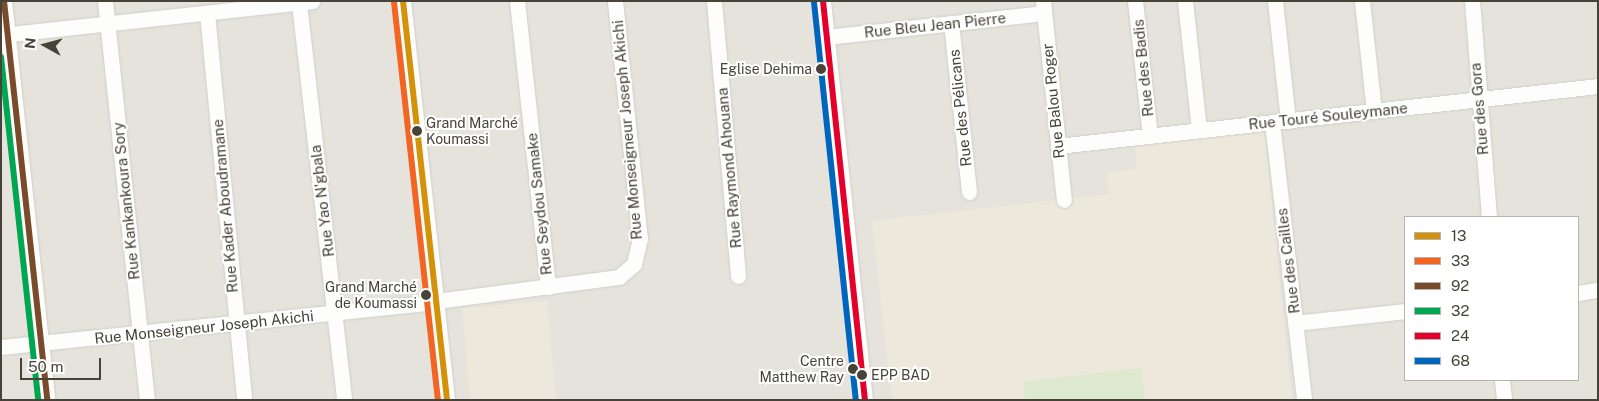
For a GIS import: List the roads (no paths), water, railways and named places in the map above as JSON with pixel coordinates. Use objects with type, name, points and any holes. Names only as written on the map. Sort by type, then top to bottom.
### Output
[{"type":"street","points":[[4,1],[4,34],[47,400]]},
{"type":"street","name":"Rue Kankankoura Sory","points":[[105,1],[147,400]]},
{"type":"street","points":[[403,1],[447,400]]},
{"type":"street","name":"Rue Seydou Samake","points":[[517,1],[548,287]]},
{"type":"street","name":"Rue Monseigneur Joseph Akichi","points":[[1,347],[236,325],[436,302],[619,277],[634,264],[640,239],[615,1]]},
{"type":"street","name":"Rue Raymond Ahouana","points":[[714,1],[738,276]]},
{"type":"street","points":[[823,1],[865,400]]},
{"type":"street","name":"Rue des Badis","points":[[1135,1],[1150,136]]},
{"type":"street","points":[[1185,1],[1199,130]]},
{"type":"street","points":[[1275,1],[1288,120]]},
{"type":"street","points":[[1362,1],[1374,111]]},
{"type":"street","name":"Rue des Gora","points":[[1472,1],[1478,100],[1489,216]]},
{"type":"street","points":[[4,34],[306,2]]},
{"type":"street","name":"Rue Yao N'gbala","points":[[306,2],[344,400]]},
{"type":"street","name":"Rue Bleu Jean Pierre","points":[[827,37],[951,23],[1043,7]]},
{"type":"street","name":"Rue Balou Roger","points":[[1043,7],[1064,200]]},
{"type":"street","name":"Rue Kader Aboudramane","points":[[208,13],[244,400]]},
{"type":"street","name":"Rue des Pélicans","points":[[951,23],[969,192]]},
{"type":"street","name":"Rue Touré Souleymane","points":[[1058,146],[1598,86]]},
{"type":"street","name":"Rue des Cailles","points":[[1272,122],[1304,400]]},
{"type":"street","points":[[1579,293],[1598,290]]},
{"type":"street","points":[[1295,323],[1404,311]]},
{"type":"street","points":[[1502,381],[1504,400]]},
{"type":"place","name":"Eglise Dehima","points":[[821,69]]},
{"type":"place","name":"Grand Marché Koumassi","points":[[417,131]]},
{"type":"place","name":"Grand Marché de Koumassi","points":[[426,295]]},
{"type":"place","name":"Centre Matthew Ray","points":[[853,369]]},
{"type":"place","name":"EPP BAD","points":[[862,375]]}]
